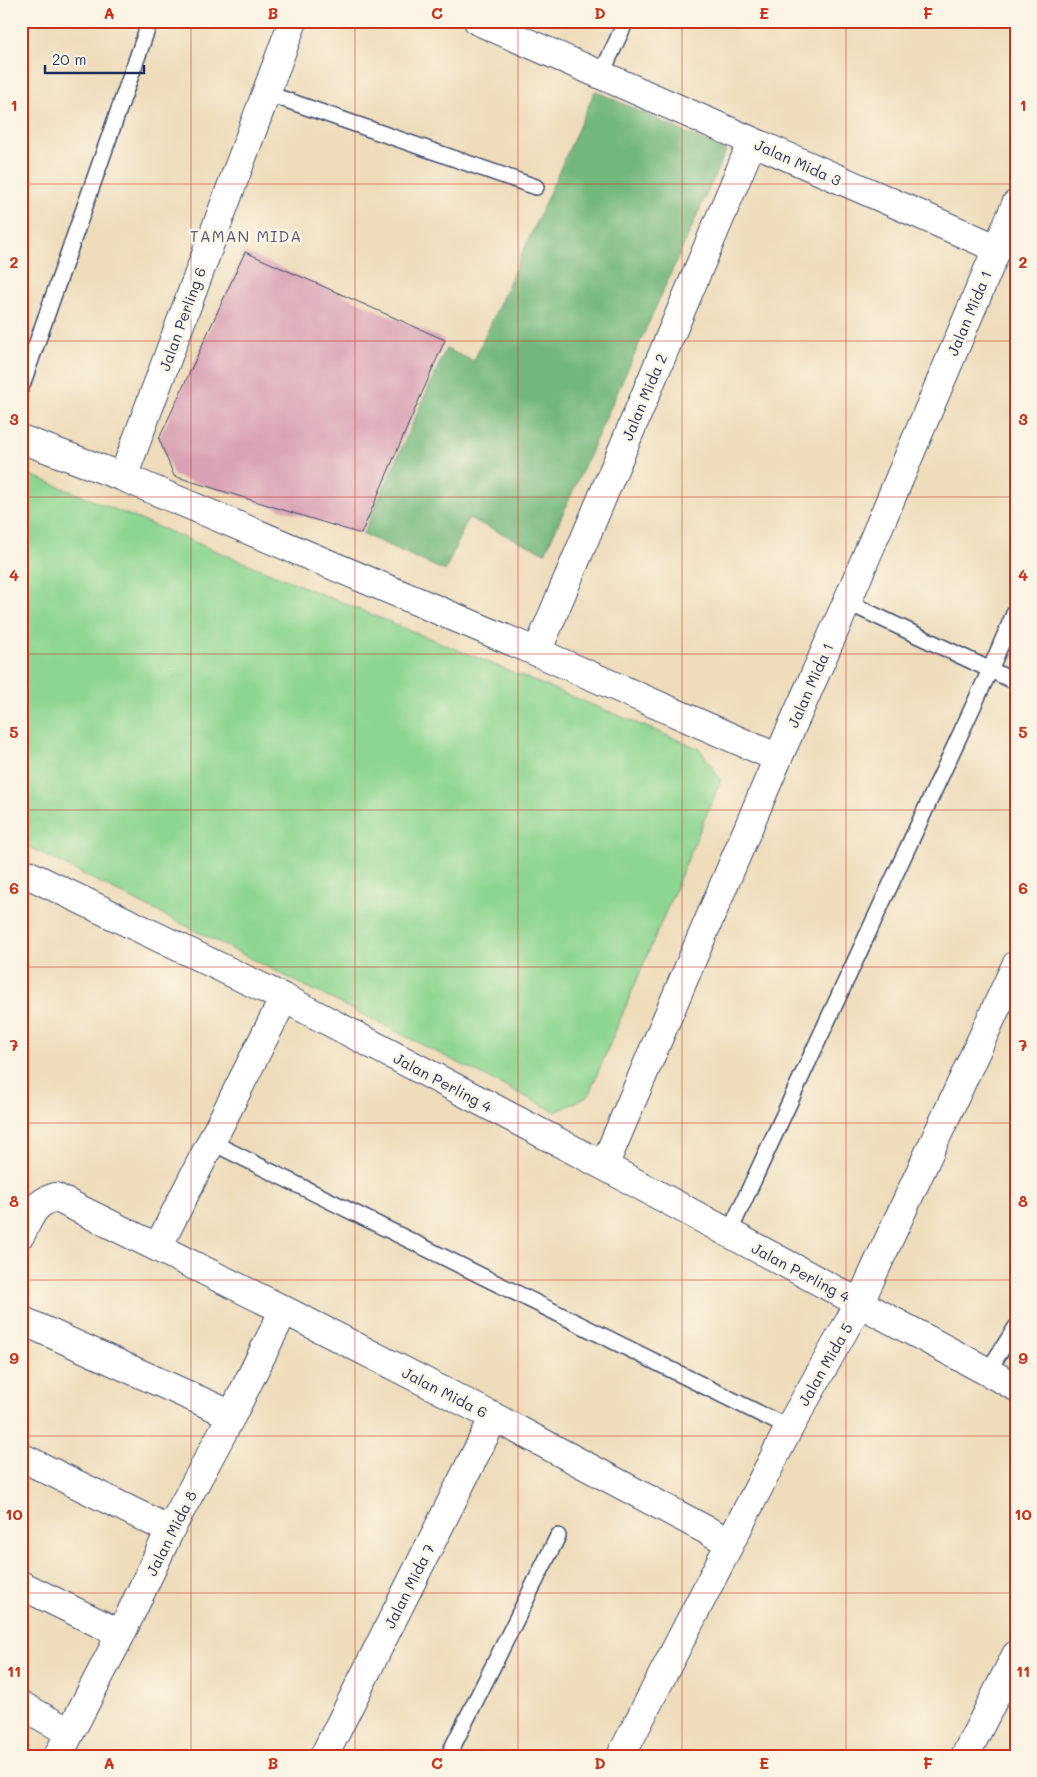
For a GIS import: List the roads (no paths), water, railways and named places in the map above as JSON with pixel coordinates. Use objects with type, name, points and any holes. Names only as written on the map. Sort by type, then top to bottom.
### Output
[{"type":"street","name":"Jalan Perling 6","points":[[123,477],[293,21]]},
{"type":"street","name":"Jalan Mida 3","points":[[478,21],[996,248]]},
{"type":"street","name":"Jalan Mida 2","points":[[536,652],[752,142]]},
{"type":"street","name":"Jalan Mida 1","points":[[604,1166],[778,758],[848,602],[1016,204]]},
{"type":"street","points":[[21,438],[123,477],[536,652],[778,758]]},
{"type":"street","name":"Jalan Perling 4","points":[[21,871],[284,998],[604,1166],[1016,1387]]},
{"type":"street","name":"Jalan Mida 5","points":[[621,1756],[789,1428],[859,1304],[1016,965]]},
{"type":"street","points":[[21,1234],[34,1208],[44,1200],[55,1197],[158,1247],[284,998]]},
{"type":"street","name":"Jalan Mida 6","points":[[158,1247],[494,1417],[729,1542]]},
{"type":"street","name":"Jalan Mida 8","points":[[63,1744],[121,1634],[170,1530],[232,1415],[284,1310]]},
{"type":"street","points":[[21,1320],[232,1415]]},
{"type":"street","name":"Jalan Mida 7","points":[[324,1756],[494,1417]]},
{"type":"street","points":[[21,1457],[170,1530]]},
{"type":"street","points":[[21,1585],[121,1634]]},
{"type":"street","points":[[965,1756],[1016,1655]]},
{"type":"street","points":[[21,1705],[63,1744]]},
{"type":"lane","points":[[21,388],[150,21]]},
{"type":"lane","points":[[601,75],[626,21]]},
{"type":"lane","points":[[266,93],[536,187]]},
{"type":"lane","points":[[848,602],[1016,682]]},
{"type":"lane","points":[[729,1234],[990,670],[1016,609]]},
{"type":"lane","points":[[211,1142],[789,1428]]},
{"type":"lane","points":[[988,1371],[1016,1327]]},
{"type":"lane","points":[[448,1756],[558,1536]]},
{"type":"district","name":"TAMAN MIDA","points":[[246,235]]}]
